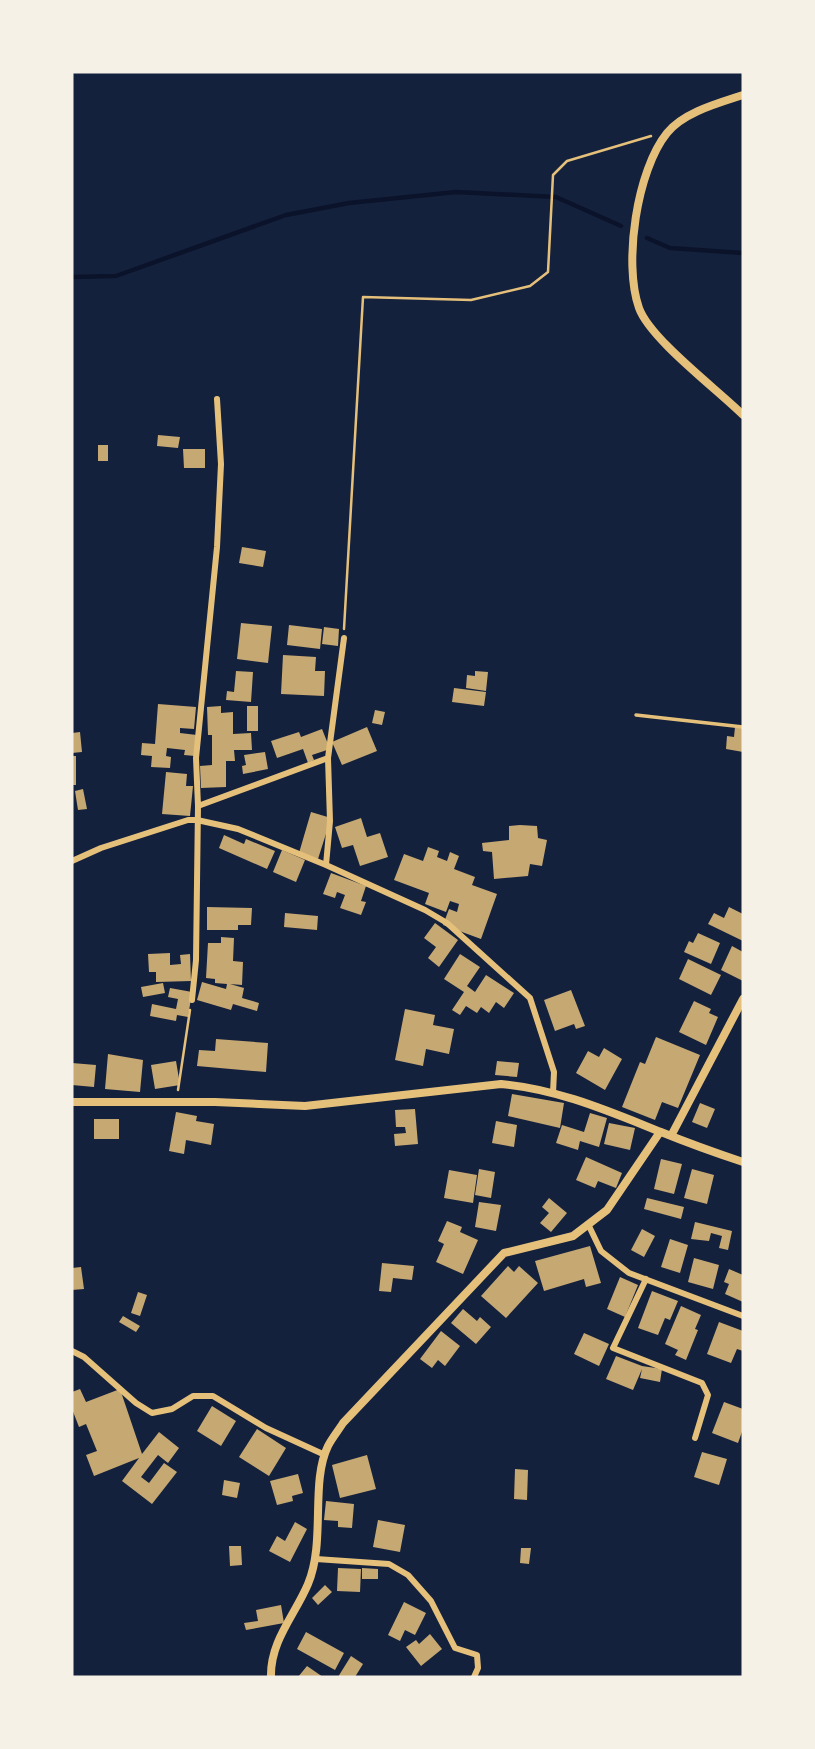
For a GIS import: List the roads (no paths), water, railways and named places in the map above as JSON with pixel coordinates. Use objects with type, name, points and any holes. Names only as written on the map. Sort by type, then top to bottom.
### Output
[{"type":"street","points":[[743,95],[701,108],[668,132],[649,165],[634,222],[632,269],[639,309],[664,343],[743,415]]},
{"type":"street","points":[[192,1000],[196,960],[196,758],[217,547],[221,464],[217,399]]},
{"type":"street","points":[[326,864],[330,821],[328,758],[344,638]]},
{"type":"street","points":[[198,806],[328,758]]},
{"type":"street","points":[[72,861],[101,848],[188,820],[197,820],[238,830],[326,864],[425,909],[447,923],[530,998],[554,1072],[553,1093]]},
{"type":"street","points":[[671,1136],[743,999]]},
{"type":"street","points":[[72,1102],[305,1105],[500,1084],[530,1087],[593,1104],[743,1162]]},
{"type":"street","points":[[271,1677],[271,1663],[280,1636],[309,1583],[316,1559],[321,1471],[327,1447],[343,1423],[504,1253],[573,1236],[607,1210],[660,1132]]},
{"type":"street","points":[[589,1224],[601,1251],[629,1273],[743,1316]]},
{"type":"street","points":[[646,1279],[613,1348],[702,1383],[708,1395],[695,1438]]},
{"type":"street","points":[[72,1351],[84,1357],[125,1394],[152,1413],[172,1409],[193,1396],[213,1396],[266,1428],[325,1455]]},
{"type":"street","points":[[316,1559],[389,1564],[408,1575],[431,1601],[455,1648],[477,1655],[478,1668],[474,1677]]},
{"type":"lane","points":[[636,715],[743,727]]},
{"type":"waterway","points":[[72,277],[116,276],[286,215],[349,203],[456,192],[556,197],[621,226]]},
{"type":"waterway","points":[[647,238],[670,248],[743,253]]}]
